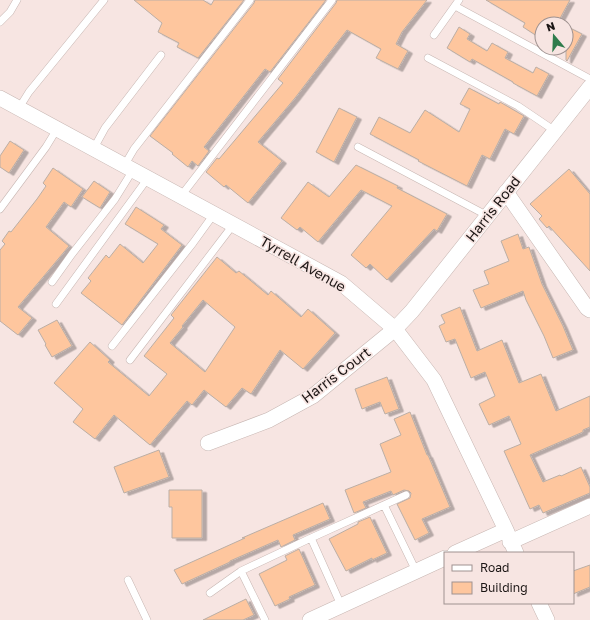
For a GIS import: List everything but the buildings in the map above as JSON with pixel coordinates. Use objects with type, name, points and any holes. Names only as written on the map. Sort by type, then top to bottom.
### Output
[{"type":"street","name":"Harris Road","points":[[395,329],[412,311],[590,87]]},
{"type":"street","name":"Tyrrell Avenue","points":[[0,98],[341,283],[395,329],[434,380],[511,541]]},
{"type":"street","points":[[506,192],[587,308],[590,310]]},
{"type":"street","name":"Harris Court","points":[[208,443],[269,420],[313,396],[395,329]]},
{"type":"street","points":[[460,552],[511,541],[590,506]]},
{"type":"street","points":[[310,620],[444,558]]},
{"type":"street","points":[[539,604],[547,620]]},
{"type":"lane","points":[[0,22],[10,12],[17,0]]},
{"type":"lane","points":[[19,108],[30,92],[104,0]]},
{"type":"lane","points":[[52,282],[115,199],[129,168],[134,149],[250,0]]},
{"type":"lane","points":[[181,196],[332,0]]},
{"type":"lane","points":[[434,35],[457,3],[590,79]]},
{"type":"lane","points":[[94,148],[105,128],[161,55]]},
{"type":"lane","points":[[428,58],[518,106],[555,131]]},
{"type":"lane","points":[[0,209],[46,147],[57,129]]},
{"type":"lane","points":[[358,147],[488,216]]},
{"type":"lane","points":[[56,304],[148,178]]},
{"type":"lane","points":[[112,346],[214,214]]},
{"type":"lane","points":[[130,360],[233,225]]},
{"type":"lane","points":[[210,593],[241,571],[406,495]]},
{"type":"lane","points":[[384,505],[416,571]]},
{"type":"lane","points":[[311,538],[342,605]]},
{"type":"lane","points":[[241,571],[265,620]]},
{"type":"lane","points":[[128,580],[147,620]]}]
